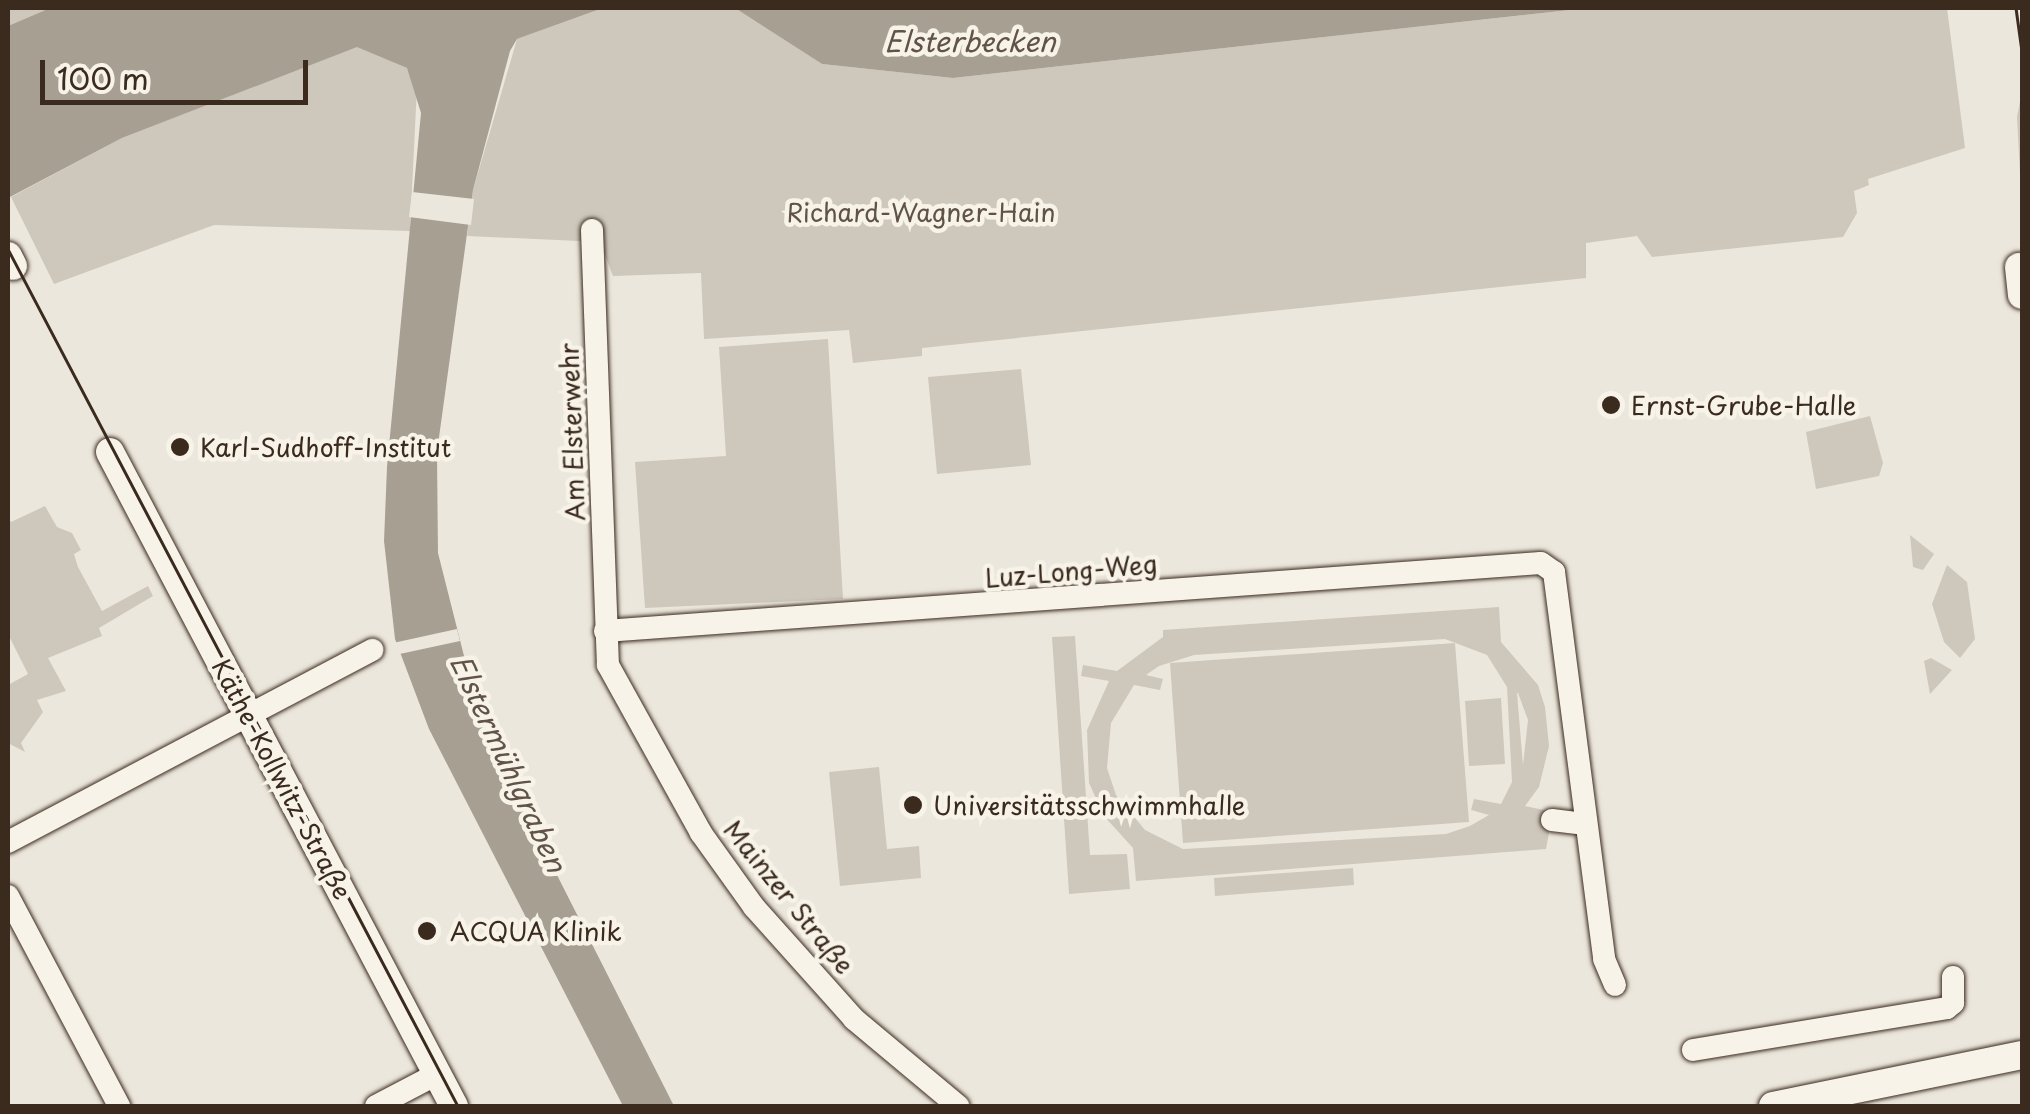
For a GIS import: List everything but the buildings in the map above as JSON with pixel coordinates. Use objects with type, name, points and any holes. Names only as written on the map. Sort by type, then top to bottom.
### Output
[{"type":"main road","name":"Käthe-Kollwitz-Straße","points":[[110,452],[454,1106]]},
{"type":"main road","points":[[1773,1106],[2022,1055]]},
{"type":"street","name":"Am Elsterwehr","points":[[592,230],[605,631]]},
{"type":"street","name":"Luz-Long-Weg","points":[[605,631],[1541,563],[1554,572],[1586,824]]},
{"type":"street","name":"Mainzer Straße","points":[[605,631],[608,665],[643,738],[754,907],[854,1018],[958,1106]]},
{"type":"street","points":[[8,842],[372,650]]},
{"type":"street","points":[[1552,820],[1586,824],[1604,959],[1615,985]]},
{"type":"street","points":[[8,896],[119,1106]]},
{"type":"street","points":[[1693,1050],[1947,1008],[1953,1003],[1953,977]]},
{"type":"street","points":[[376,1106],[437,1074]]},
{"type":"green space","points":[[8,8],[50,8],[8,26]]},
{"type":"green space","name":"Richard-Wagner-Hain","points":[[603,8],[735,8],[822,64],[953,78],[1588,8],[1947,8],[1965,148],[1868,179],[1869,185],[1854,191],[1857,213],[1843,237],[1652,257],[1637,236],[1586,243],[1586,278],[922,348],[922,356],[853,363],[849,330],[704,339],[701,273],[613,276],[600,242],[467,236],[473,190],[517,39]]},
{"type":"green space","points":[[357,46],[407,68],[417,87],[410,231],[214,225],[54,284],[11,197],[122,138]]},
{"type":"green space","points":[[2022,91],[2022,212],[2017,117]]},
{"type":"green space","points":[[828,339],[843,599],[645,608],[635,462],[726,456],[719,347]]},
{"type":"green space","points":[[1021,369],[1031,465],[937,474],[928,377]]},
{"type":"green space","points":[[1870,416],[1883,463],[1879,476],[1816,489],[1806,432]]},
{"type":"green space","points":[[45,506],[57,527],[72,533],[81,550],[74,554],[78,567],[102,611],[148,586],[153,596],[99,628],[102,636],[48,658],[66,691],[37,700],[43,712],[21,743],[25,752],[8,743],[8,685],[28,674],[8,634],[8,517],[11,522]]},
{"type":"green space","points":[[1910,535],[1934,554],[1923,570],[1913,567]]},
{"type":"green space","points":[[1947,565],[1967,582],[1975,639],[1960,658],[1944,642],[1932,604]]},
{"type":"green space","points":[[1499,607],[1501,642],[1538,685],[1545,707],[1549,746],[1539,787],[1525,806],[1553,812],[1546,849],[1136,881],[1133,848],[1104,816],[1089,783],[1087,730],[1109,681],[1081,676],[1083,665],[1117,671],[1163,637],[1163,630]],"holes":[[[1445,639],[1487,655],[1507,687],[1512,782],[1501,804],[1474,799],[1471,810],[1489,815],[1470,826],[1446,834],[1183,849],[1145,830],[1116,795],[1107,768],[1111,723],[1134,685],[1160,690],[1163,679],[1146,675],[1159,666],[1194,655]],[[1517,693],[1528,720],[1523,765]]]},
{"type":"green space","points":[[1075,636],[1090,855],[1127,854],[1130,889],[1069,894],[1052,637]]},
{"type":"green space","points":[[1455,643],[1469,822],[1183,843],[1170,663]]},
{"type":"green space","points":[[1931,658],[1952,670],[1930,694],[1924,661]]},
{"type":"green space","points":[[1501,698],[1505,764],[1469,766],[1465,701]]},
{"type":"green space","points":[[879,767],[887,849],[919,846],[921,878],[840,886],[829,772]]},
{"type":"green space","points":[[1353,868],[1354,885],[1215,896],[1214,878]]},
{"type":"water","points":[[50,8],[603,8],[517,39],[510,51],[473,190],[437,452],[438,553],[482,727],[674,1106],[623,1106],[429,729],[395,639],[384,541],[387,467],[421,113],[407,68],[357,47],[122,138],[8,198],[8,26]]},
{"type":"water","name":"Elsterbecken","points":[[735,8],[1588,8],[953,78],[822,64]]},
{"type":"pier","points":[[412,192],[474,199],[471,225],[409,217]]},
{"type":"pier","points":[[457,629],[460,641],[395,655],[393,643]]},
{"type":"tram line","points":[[2016,8],[2022,51]]},
{"type":"tram line","points":[[8,249],[458,1106]]},
{"type":"place","name":"Ernst-Grube-Halle","points":[[1611,405]]},
{"type":"place","name":"Karl-Sudhoff-Institut","points":[[180,447]]},
{"type":"place","name":"Universitätsschwimmhalle","points":[[913,805]]},
{"type":"place","name":"ACQUA Klinik","points":[[427,931]]},
{"type":"water label","name":"Elstermühlgraben","points":[[509,763]]}]
